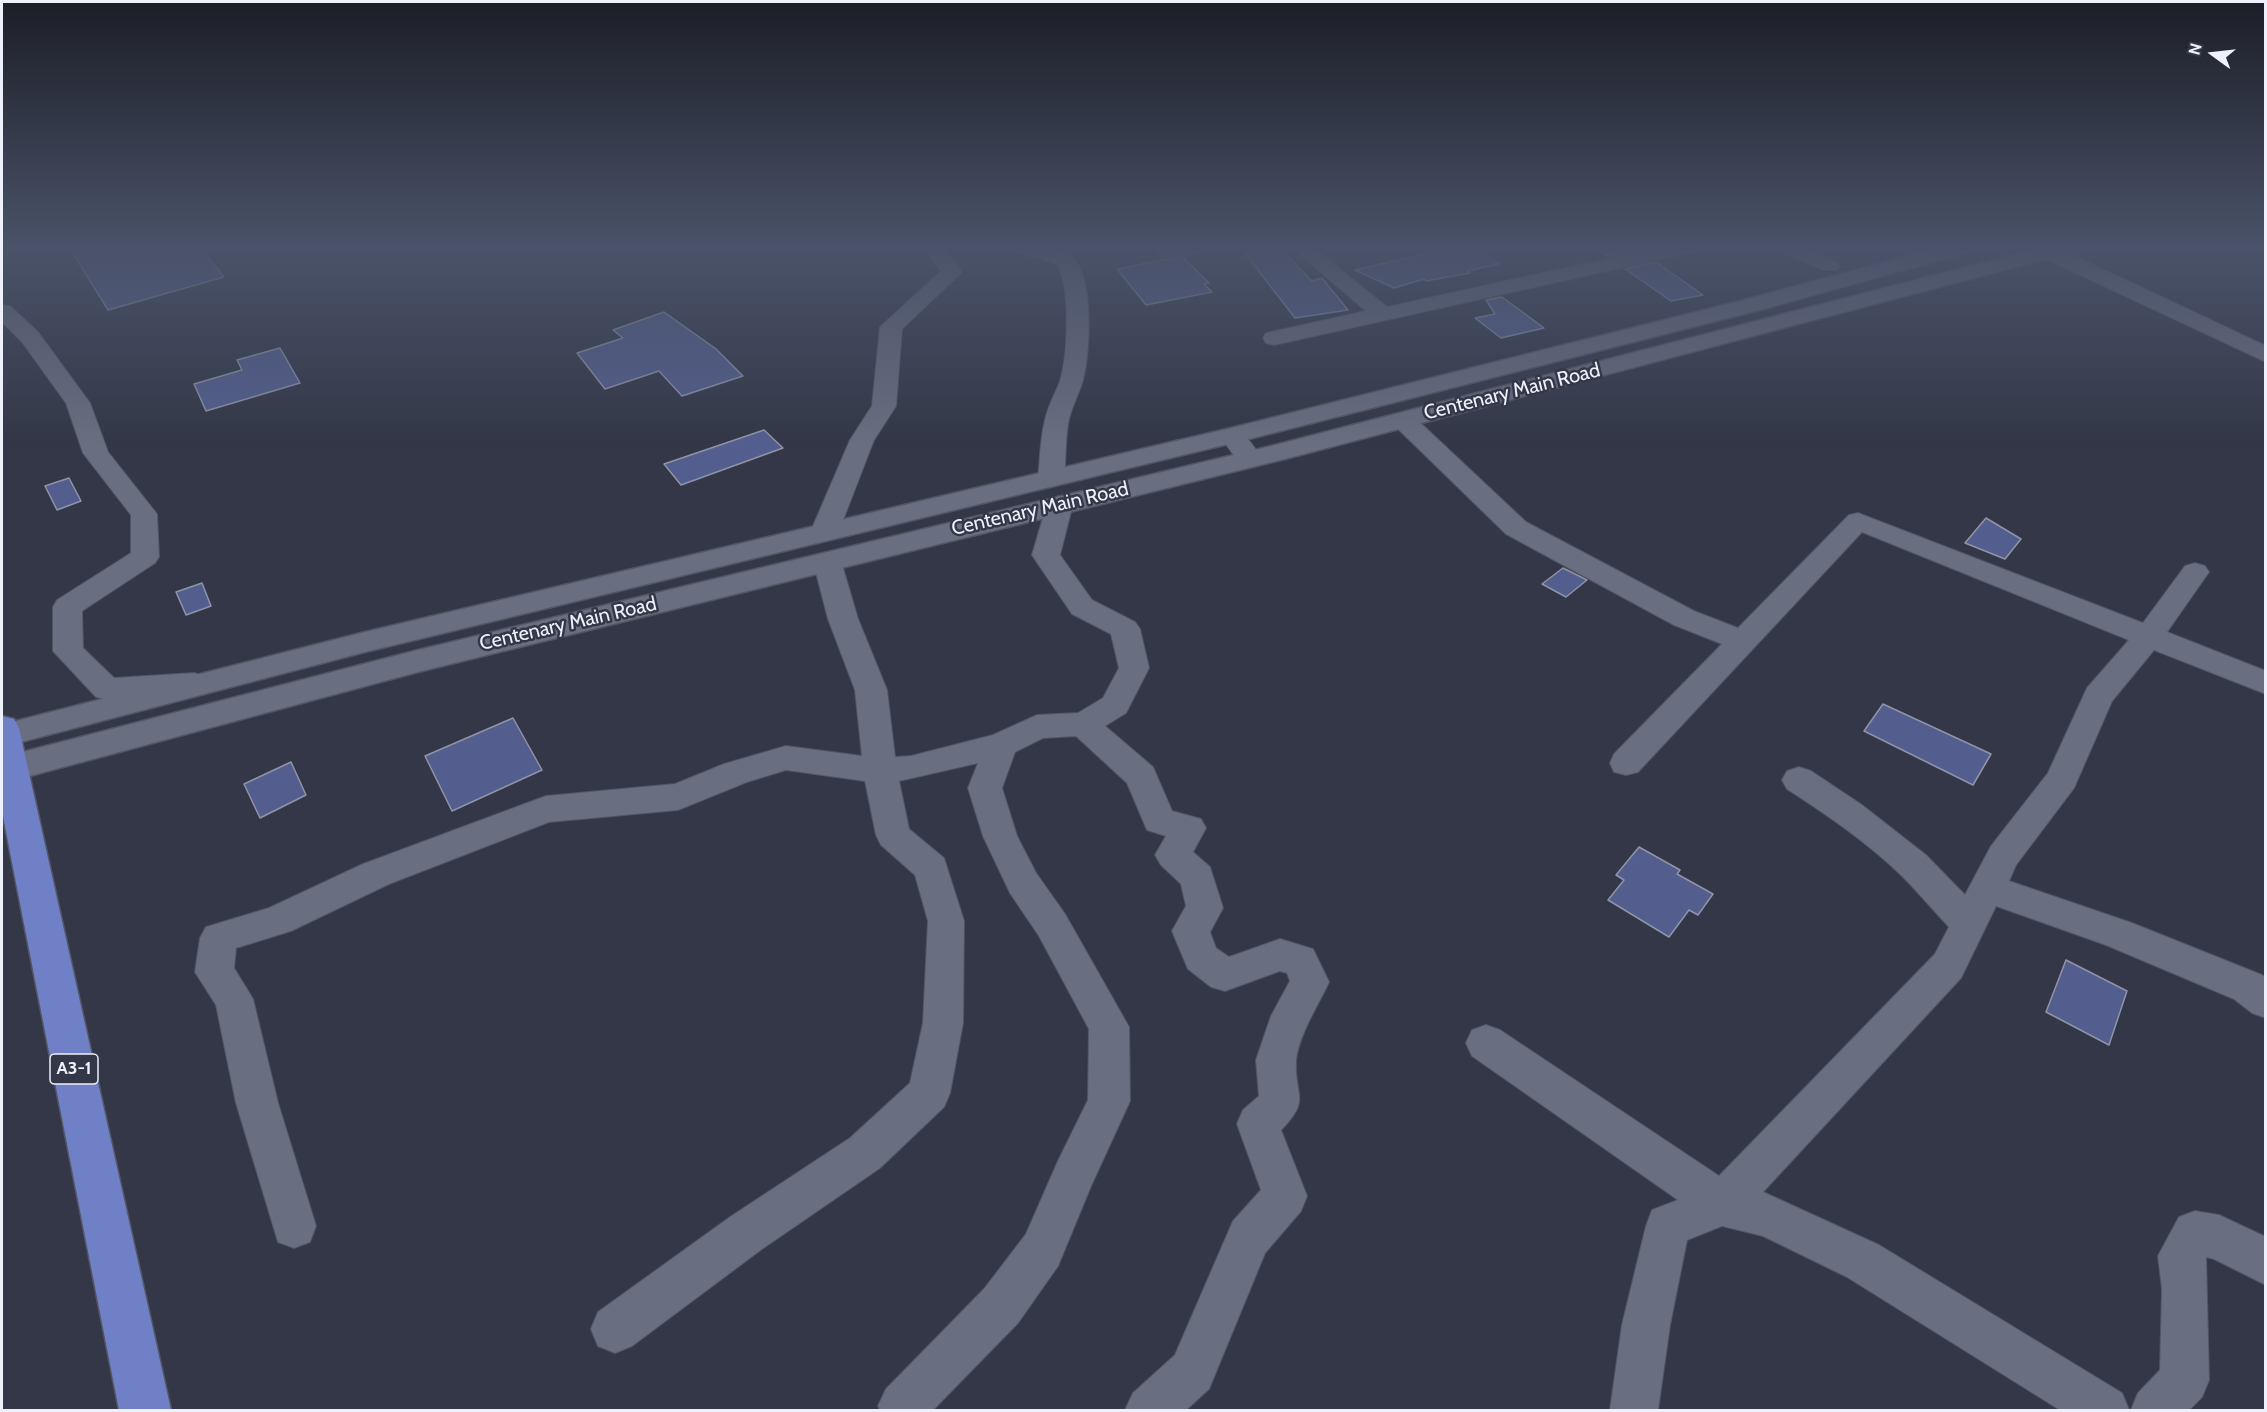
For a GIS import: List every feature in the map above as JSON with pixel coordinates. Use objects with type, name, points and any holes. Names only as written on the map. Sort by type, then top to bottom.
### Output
[{"type":"highway","name":"A3-1","points":[[5,744],[145,1410]]},
{"type":"street","points":[[4,313],[30,337],[78,403],[96,453],[144,514],[145,557],[67,607],[68,651],[107,689],[205,684]]},
{"type":"street","points":[[615,1329],[746,1233],[865,1153],[929,1093],[943,1023],[946,921],[931,868],[893,835],[880,771],[871,690],[843,619],[825,548],[862,440],[884,406],[891,327],[907,313]]},
{"type":"street","points":[[294,1226],[257,1103],[234,999],[214,972],[219,938],[278,920],[376,874],[546,809],[678,797],[736,773],[786,758],[880,771],[911,768],[1002,745],[1037,727],[1084,724],[1115,705],[1134,668],[1125,629],[1082,607],[1046,555],[1055,492],[1057,419],[1072,379],[1077,313]]},
{"type":"street","points":[[1274,338],[1393,313]]},
{"type":"street","name":"Centenary Main Road","points":[[5,744],[418,661],[825,548],[1055,492],[1232,436],[1721,313]]},
{"type":"street","name":"Centenary Main Road","points":[[1055,492],[1249,459],[1810,313]]},
{"type":"street","points":[[2180,313],[2265,355]]},
{"type":"street","points":[[1403,420],[1516,528],[1684,618],[1743,641]]},
{"type":"street","points":[[1232,436],[1249,459]]},
{"type":"street","points":[[1626,763],[1858,522],[2265,683]]},
{"type":"street","name":"Centenary Main Road","points":[[5,744],[205,684],[365,642],[825,548]]},
{"type":"street","points":[[1634,1410],[1646,1325],[1668,1226],[1722,1204],[1948,966],[2004,856],[2062,779],[2098,696],[2148,636],[2194,572]]},
{"type":"street","points":[[1084,724],[1108,749],[1142,776],[1159,821],[1189,828],[1173,855],[1197,877],[1205,908],[1191,931],[1202,958],[1225,975],[1280,955],[1290,957],[1300,960],[1310,982],[1291,1016],[1276,1060],[1280,1104],[1258,1124],[1285,1196],[1249,1237],[1192,1372],[1150,1410]]},
{"type":"street","points":[[903,1406],[1001,1306],[1042,1250],[1072,1176],[1109,1101],[1109,1027],[1052,925],[1023,883],[1000,836],[985,788],[1002,745]]},
{"type":"street","points":[[1799,780],[1886,842],[1927,878],[1969,924]]},
{"type":"street","points":[[1987,888],[2119,934],[2248,987],[2265,1001]]},
{"type":"street","points":[[1486,1043],[1722,1204],[1768,1215],[1863,1261],[2105,1410]]},
{"type":"street","points":[[2155,1410],[2185,1380],[2183,1353],[2185,1289],[2181,1256],[2195,1233],[2219,1237],[2265,1262]]},
{"type":"building","points":[[665,313],[716,349],[743,376],[682,396],[659,371],[605,389],[577,353],[623,338],[613,330]]},
{"type":"building","points":[[1291,313],[1329,313],[1295,318]]},
{"type":"building","points":[[1524,313],[1544,328],[1501,338],[1475,318],[1495,314]]},
{"type":"building","points":[[280,348],[300,383],[206,411],[194,384],[242,370],[237,360]]},
{"type":"building","points":[[764,430],[783,448],[681,485],[664,464]]},
{"type":"building","points":[[69,478],[81,501],[57,510],[45,486]]},
{"type":"building","points":[[1986,518],[2021,539],[2005,559],[1965,543]]},
{"type":"building","points":[[1563,568],[1587,580],[1566,597],[1542,584]]},
{"type":"building","points":[[202,583],[211,606],[186,615],[176,592]]},
{"type":"building","points":[[1883,704],[1991,754],[1973,785],[1864,731]]},
{"type":"building","points":[[513,718],[542,770],[452,811],[425,756]]},
{"type":"building","points":[[291,762],[306,795],[260,818],[244,784]]},
{"type":"building","points":[[1639,847],[1680,870],[1677,874],[1713,894],[1698,915],[1689,910],[1669,937],[1608,900],[1624,880],[1616,875]]},
{"type":"building","points":[[2066,960],[2127,991],[2109,1045],[2046,1012]]}]
